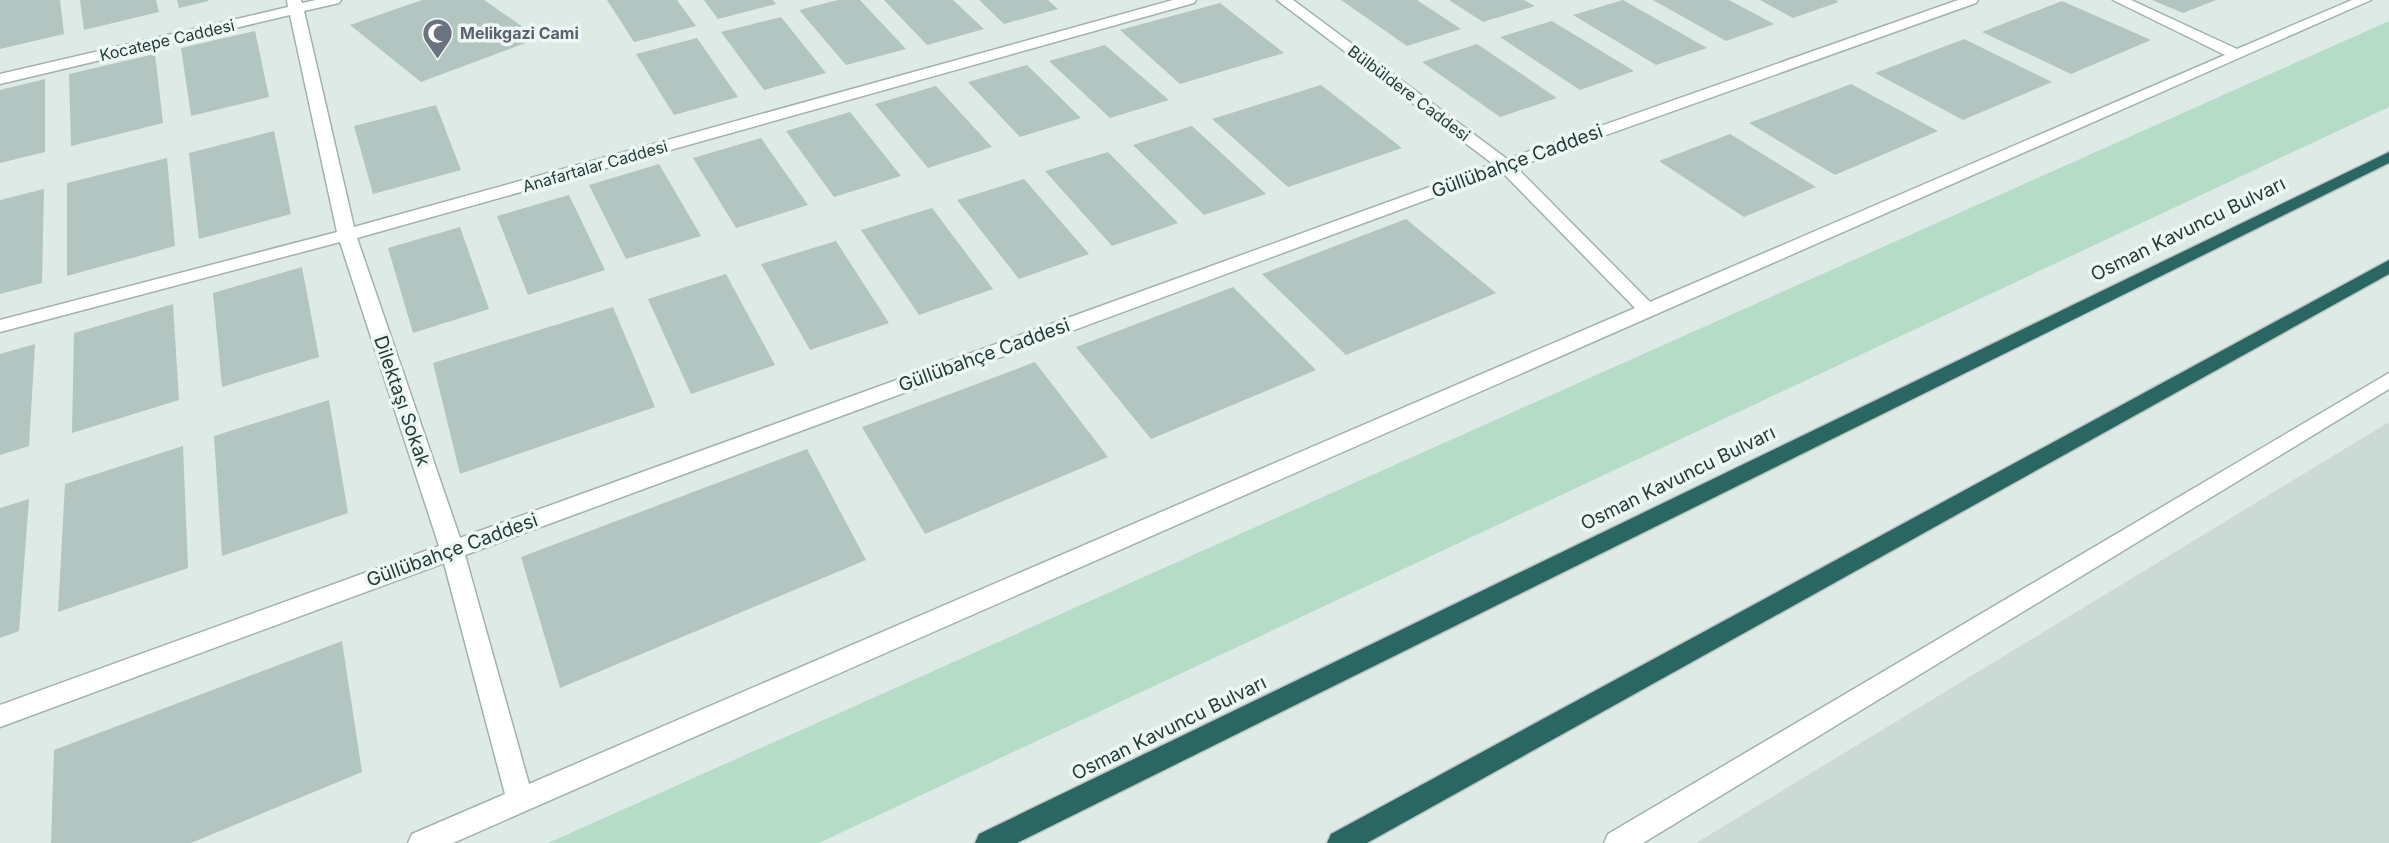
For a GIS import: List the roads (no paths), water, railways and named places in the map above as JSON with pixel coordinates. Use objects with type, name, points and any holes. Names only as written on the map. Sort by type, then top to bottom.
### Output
[{"type":"highway","name":"Osman Kavuncu Bulvarı","points":[[989,843],[2389,157]]},
{"type":"highway","points":[[1341,843],[2389,266]]},
{"type":"street","name":"Kocatepe Caddesi","points":[[0,79],[295,4],[334,0]]},
{"type":"street","name":"Anafartalar Caddesi","points":[[0,326],[347,235],[1189,0]]},
{"type":"street","name":"Bülbüldere Caddesi","points":[[1284,0],[1505,165],[1648,311]]},
{"type":"street","name":"Güllübahçe Caddesi","points":[[0,716],[1505,165],[1971,0]]},
{"type":"street","points":[[2120,0],[2237,55]]},
{"type":"street","points":[[422,843],[2364,0]]},
{"type":"street","name":"Dilektaşı Sokak","points":[[295,4],[347,235],[452,549],[520,800]]},
{"type":"street","points":[[1618,843],[2389,380]]},
{"type":"place","name":"Melikgazi Cami","points":[[437,60]]}]
